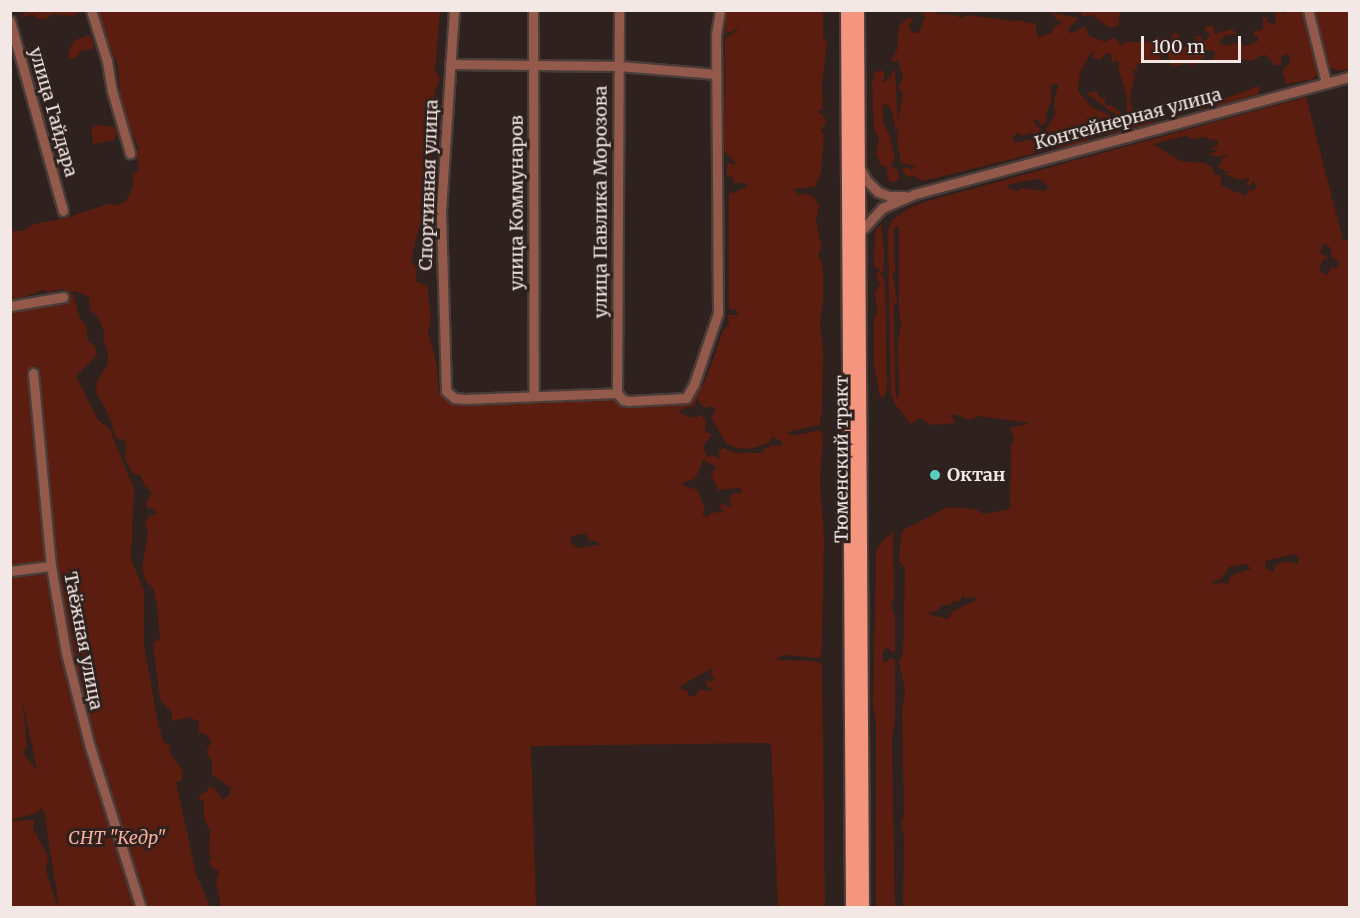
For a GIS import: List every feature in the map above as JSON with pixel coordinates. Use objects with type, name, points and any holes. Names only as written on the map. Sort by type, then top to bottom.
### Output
[{"type":"main road","name":"Тюменский тракт","points":[[847,10],[852,908]]},
{"type":"main road","name":"Тюменский тракт","points":[[858,10],[863,908]]},
{"type":"street","points":[[91,10],[107,61],[112,91],[130,153]]},
{"type":"street","name":"Спортивная улица","points":[[454,10],[441,211],[446,391],[450,395],[464,399],[534,396]]},
{"type":"street","name":"улица Коммунаров","points":[[533,10],[534,396]]},
{"type":"street","name":"улица Павлика Морозова","points":[[617,393],[618,10]]},
{"type":"street","points":[[534,396],[617,393],[623,400],[629,401],[682,400],[686,398],[694,384],[713,331],[718,302],[716,35],[720,10]]},
{"type":"street","points":[[1308,10],[1326,83]]},
{"type":"street","name":"улица Гайдара","points":[[10,21],[63,211]]},
{"type":"street","points":[[450,64],[619,66],[716,74]]},
{"type":"street","name":"Контейнерная улица","points":[[859,233],[882,208],[915,194],[1350,76]]},
{"type":"street","name":"Контейнерная улица","points":[[859,167],[866,180],[878,192],[894,196],[915,194]]},
{"type":"street","points":[[10,306],[63,297]]},
{"type":"street","name":"Таёжная улица","points":[[33,373],[51,566],[66,653],[80,712],[141,908]]},
{"type":"street","points":[[10,571],[51,566]]},
{"type":"green space","points":[[1080,10],[1120,11],[1118,26],[1108,27],[1092,15],[1082,16]]},
{"type":"green space","points":[[27,11],[80,11],[74,16],[52,14],[46,19],[36,18],[33,14],[19,18]]},
{"type":"green space","name":"СНТ \"Кедр\"","points":[[95,11],[440,11],[435,71],[440,79],[435,91],[428,203],[420,223],[411,260],[417,269],[416,281],[427,286],[431,319],[428,331],[437,366],[438,390],[453,400],[609,398],[682,402],[693,398],[698,393],[706,379],[723,331],[729,325],[728,315],[738,315],[736,309],[729,309],[729,194],[748,187],[744,182],[735,184],[732,177],[727,176],[727,162],[732,165],[736,163],[724,151],[725,39],[741,27],[725,34],[726,11],[823,11],[823,37],[827,42],[822,82],[823,109],[817,112],[822,114],[826,122],[821,131],[824,135],[821,172],[815,187],[793,189],[799,195],[804,193],[814,197],[819,206],[816,221],[822,247],[818,255],[823,268],[823,302],[820,321],[823,351],[822,412],[819,425],[787,432],[792,436],[820,430],[823,436],[820,483],[824,537],[821,658],[783,655],[775,660],[811,661],[822,664],[825,907],[778,907],[771,743],[531,746],[536,907],[221,907],[216,881],[219,871],[212,868],[209,862],[212,858],[209,853],[210,829],[204,819],[204,801],[199,800],[200,795],[209,787],[214,788],[223,800],[229,795],[231,788],[212,774],[212,762],[206,752],[211,742],[206,734],[199,733],[199,722],[190,717],[172,721],[172,712],[160,700],[153,643],[160,638],[157,607],[153,588],[145,580],[142,568],[148,533],[145,524],[149,516],[157,514],[154,509],[147,508],[147,500],[152,493],[144,485],[141,476],[132,473],[125,459],[126,444],[123,439],[116,439],[109,416],[96,392],[97,382],[108,363],[108,352],[103,339],[104,331],[97,316],[90,310],[89,297],[76,291],[67,293],[64,289],[50,293],[43,290],[18,299],[73,294],[80,319],[86,326],[88,341],[95,346],[97,355],[76,376],[98,420],[109,428],[134,489],[131,559],[144,591],[144,646],[158,723],[163,741],[170,746],[170,753],[183,771],[181,781],[176,782],[196,874],[210,907],[59,907],[44,811],[41,808],[37,813],[11,820],[11,231],[23,231],[34,224],[65,218],[108,204],[119,205],[127,200],[133,187],[133,175],[139,170],[136,153],[139,148],[125,120],[121,106],[118,66]],"holes":[[[697,399],[704,408],[711,406],[716,409],[711,418],[726,443],[737,448],[749,449],[769,443],[772,437],[783,442],[780,446],[773,445],[764,449],[763,453],[736,453],[723,448],[719,451],[719,459],[712,455],[707,457],[703,445],[713,434],[705,432],[706,421],[701,415],[692,418],[678,412],[686,407],[695,406]],[[703,460],[717,467],[711,474],[718,490],[740,488],[742,492],[732,494],[729,498],[732,506],[728,507],[722,503],[720,506],[723,513],[713,512],[707,517],[702,514],[705,509],[697,489],[689,488],[681,483],[695,479]],[[586,533],[589,540],[598,542],[599,545],[578,548],[571,543],[571,536]],[[712,668],[711,675],[715,679],[710,682],[705,679],[707,687],[712,689],[707,691],[700,689],[695,696],[688,696],[688,691],[681,689],[681,686]],[[24,707],[37,770],[23,753],[27,746]]]},
{"type":"green space","points":[[921,11],[936,11],[937,14],[955,15],[960,18],[968,15],[1023,20],[1026,23],[1035,23],[1038,37],[1052,33],[1054,26],[1061,24],[1053,13],[1079,18],[1068,29],[1071,34],[1085,26],[1089,36],[1105,42],[1113,38],[1118,40],[1120,46],[1126,42],[1154,42],[1157,36],[1163,40],[1164,46],[1159,51],[1161,57],[1158,62],[1136,64],[1138,68],[1132,72],[1135,76],[1130,97],[1133,113],[1148,118],[1154,116],[1157,120],[1150,124],[1088,139],[1090,142],[1059,148],[1051,146],[1046,128],[1055,116],[1054,100],[1059,84],[1051,85],[1051,102],[1045,115],[1047,120],[1042,126],[1037,119],[1033,121],[1040,129],[1038,134],[1028,133],[1024,136],[1017,133],[1012,138],[1017,143],[1040,137],[1046,140],[1048,150],[923,181],[914,176],[907,177],[902,170],[905,167],[913,170],[914,166],[901,163],[897,140],[899,127],[896,131],[891,108],[883,103],[883,123],[889,134],[895,158],[891,166],[898,171],[899,178],[893,183],[888,179],[887,167],[881,166],[876,153],[879,140],[874,127],[872,83],[875,72],[881,70],[885,73],[883,80],[885,83],[895,69],[898,121],[903,93],[898,88],[903,78],[898,60],[893,63],[892,59],[897,50],[899,26],[906,19],[913,18],[909,26],[912,32],[919,33],[925,17]],"holes":[[[1095,50],[1092,57],[1100,60],[1107,53],[1111,54],[1112,62],[1119,61],[1118,67],[1127,96],[1126,117],[1111,105],[1106,106],[1104,98],[1099,97],[1096,91],[1086,93],[1115,114],[1114,117],[1091,107],[1078,91],[1080,73],[1090,54]]]},
{"type":"green space","points":[[1276,11],[1281,11],[1282,15],[1287,11],[1305,11],[1318,66],[1318,73],[1313,79],[1286,84],[1282,71],[1289,64],[1290,56],[1285,54],[1281,57],[1281,65],[1275,65],[1265,54],[1251,61],[1245,59],[1215,63],[1212,61],[1215,53],[1212,50],[1206,50],[1205,56],[1192,66],[1185,62],[1180,66],[1172,65],[1169,59],[1167,48],[1174,33],[1178,33],[1178,41],[1190,50],[1198,42],[1195,36],[1200,36],[1203,41],[1207,40],[1210,34],[1204,30],[1207,26],[1213,26],[1215,34],[1232,29],[1237,34],[1224,36],[1219,42],[1224,46],[1242,42],[1244,47],[1258,41],[1258,36],[1253,36],[1254,32],[1263,29],[1263,18],[1269,17],[1265,22],[1270,21],[1271,25],[1275,24]]},
{"type":"green space","points":[[1310,11],[1349,11],[1349,69],[1341,71],[1326,67],[1324,57],[1327,52],[1321,49]]},
{"type":"green space","points":[[89,35],[94,43],[93,49],[82,50],[75,58],[68,59],[69,50],[75,40]]},
{"type":"green space","points":[[1259,86],[1261,89],[1257,95],[1212,107],[1207,106],[1202,110],[1197,109],[1212,98],[1226,98]]},
{"type":"green space","points":[[1306,97],[1343,240],[1349,240],[1349,907],[903,907],[902,711],[905,689],[899,662],[903,655],[905,568],[899,561],[901,537],[903,530],[948,507],[975,509],[984,514],[1010,509],[1011,445],[1014,439],[1010,428],[1030,423],[978,416],[970,420],[954,414],[951,416],[956,423],[930,425],[920,418],[911,424],[895,404],[891,394],[888,231],[892,220],[911,207]],"holes":[[[1185,136],[1218,141],[1217,147],[1211,148],[1217,152],[1208,153],[1217,157],[1231,154],[1220,159],[1222,163],[1217,167],[1230,173],[1222,173],[1238,180],[1250,178],[1246,184],[1249,187],[1253,181],[1257,187],[1254,190],[1249,189],[1246,196],[1229,189],[1221,185],[1221,176],[1214,174],[1213,168],[1205,163],[1181,161],[1153,144]],[[1039,179],[1050,188],[1044,191],[1023,188],[1017,191],[1007,188],[1009,184]],[[899,226],[899,314],[901,323],[898,342],[899,398],[896,396],[895,376],[894,305],[897,301],[893,275],[896,269],[894,228]],[[1323,243],[1331,248],[1331,256],[1339,262],[1338,267],[1331,268],[1327,275],[1319,271],[1323,259],[1330,258],[1320,253]],[[1294,554],[1299,557],[1297,564],[1285,561],[1276,565],[1273,572],[1265,568],[1266,561]],[[1247,564],[1251,569],[1229,578],[1228,585],[1222,582],[1216,585],[1212,582],[1222,578],[1229,567]],[[962,595],[966,599],[975,597],[977,600],[953,611],[948,619],[928,614],[942,605],[950,605],[953,601],[960,602]]]},
{"type":"green space","points":[[96,125],[114,127],[118,133],[114,140],[93,144],[91,129]]},
{"type":"green space","points":[[881,223],[884,268],[881,274],[885,280],[887,387],[885,397],[880,397],[874,364],[874,318],[877,313],[875,293],[880,283],[875,277],[880,270],[874,266],[875,232]]},
{"type":"green space","points":[[893,531],[894,597],[891,606],[895,616],[895,653],[886,647],[882,655],[886,663],[889,659],[895,659],[895,723],[892,737],[895,907],[876,908],[876,723],[873,705],[876,553],[878,546]]},
{"type":"green space","points":[[35,820],[33,828],[48,857],[46,871],[58,907],[11,907],[11,821]]},
{"type":"place","name":"Октан","points":[[935,475]]}]
